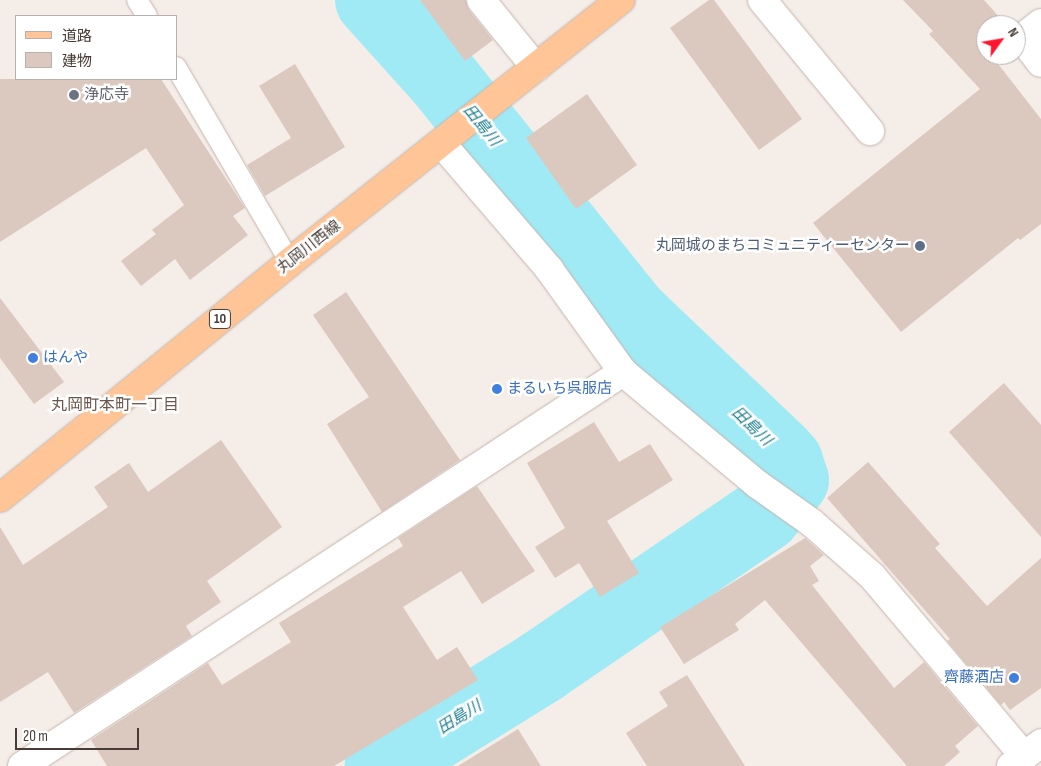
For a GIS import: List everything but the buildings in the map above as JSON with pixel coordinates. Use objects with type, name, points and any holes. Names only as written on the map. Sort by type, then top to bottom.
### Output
[{"type":"main road","name":"丸岡川西線","points":[[0,498],[290,262],[442,144],[621,0]]},
{"type":"street","points":[[480,0],[536,68]]},
{"type":"street","points":[[762,0],[870,131]]},
{"type":"street","points":[[1041,23],[1022,38],[1041,63]]},
{"type":"street","points":[[442,144],[549,270],[623,372],[756,484],[812,523],[872,576],[1025,755]]},
{"type":"street","points":[[22,766],[623,372]]},
{"type":"lane","points":[[137,0],[145,15]]},
{"type":"lane","points":[[178,70],[290,262]]},
{"type":"waterway","name":"田島川","points":[[372,0],[443,79],[633,315],[778,453],[786,462],[792,480],[764,515],[543,666],[382,766]]},
{"type":"place","name":"浄応寺","points":[[74,95]]},
{"type":"place","name":"丸岡城のまちコミュニティーセンター","points":[[920,246]]},
{"type":"place","name":"はんや","points":[[33,358]]},
{"type":"place","name":"まるいち呉服店","points":[[497,389]]},
{"type":"place","name":"齊藤酒店","points":[[1014,678]]},
{"type":"district","name":"丸岡町本町一丁目","points":[[115,406]]}]
